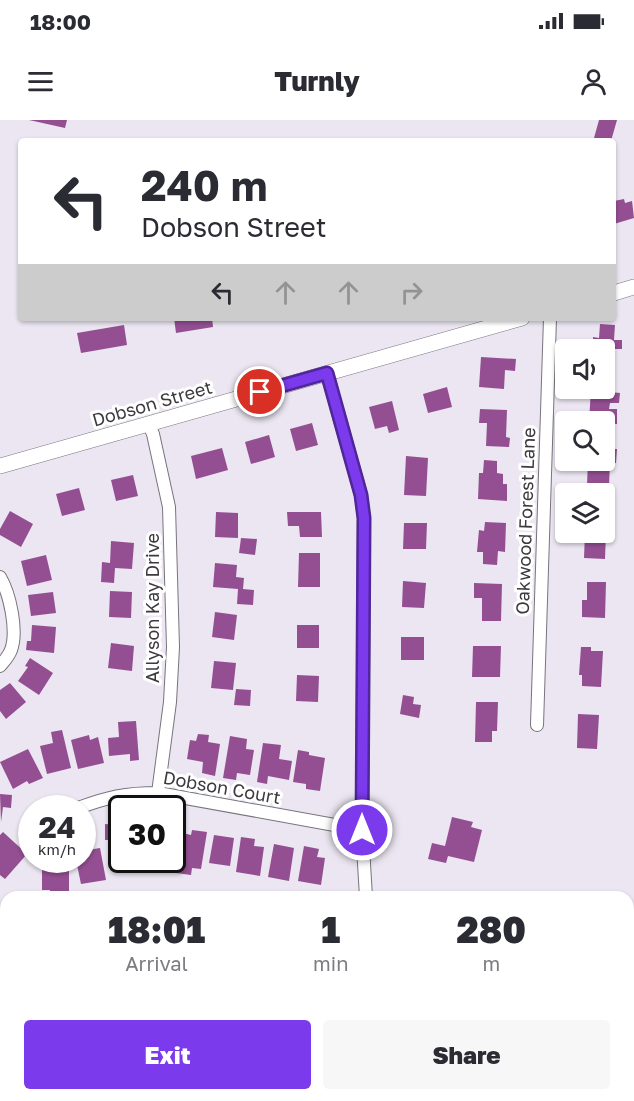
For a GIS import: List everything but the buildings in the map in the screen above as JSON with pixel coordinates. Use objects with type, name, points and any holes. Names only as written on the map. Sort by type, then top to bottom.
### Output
[{"type":"street","points":[[616,292],[634,287]]},
{"type":"street","name":"Dobson Street","points":[[0,466],[511,321]]},
{"type":"street","name":"Oakwood Forest Lane","points":[[537,726],[550,321]]},
{"type":"street","points":[[327,373],[361,495],[364,518],[362,830],[366,891]]},
{"type":"street","name":"Allyson Kay Drive","points":[[149,424],[169,507],[171,554],[173,658],[170,702],[158,793]]},
{"type":"street","points":[[0,577],[9,598],[13,630],[12,648],[0,666]]},
{"type":"street","name":"Dobson Court","points":[[96,802],[131,793],[158,793],[362,830]]},
{"type":"route","points":[[260,392],[327,373],[361,495],[364,518],[362,830]]}]
